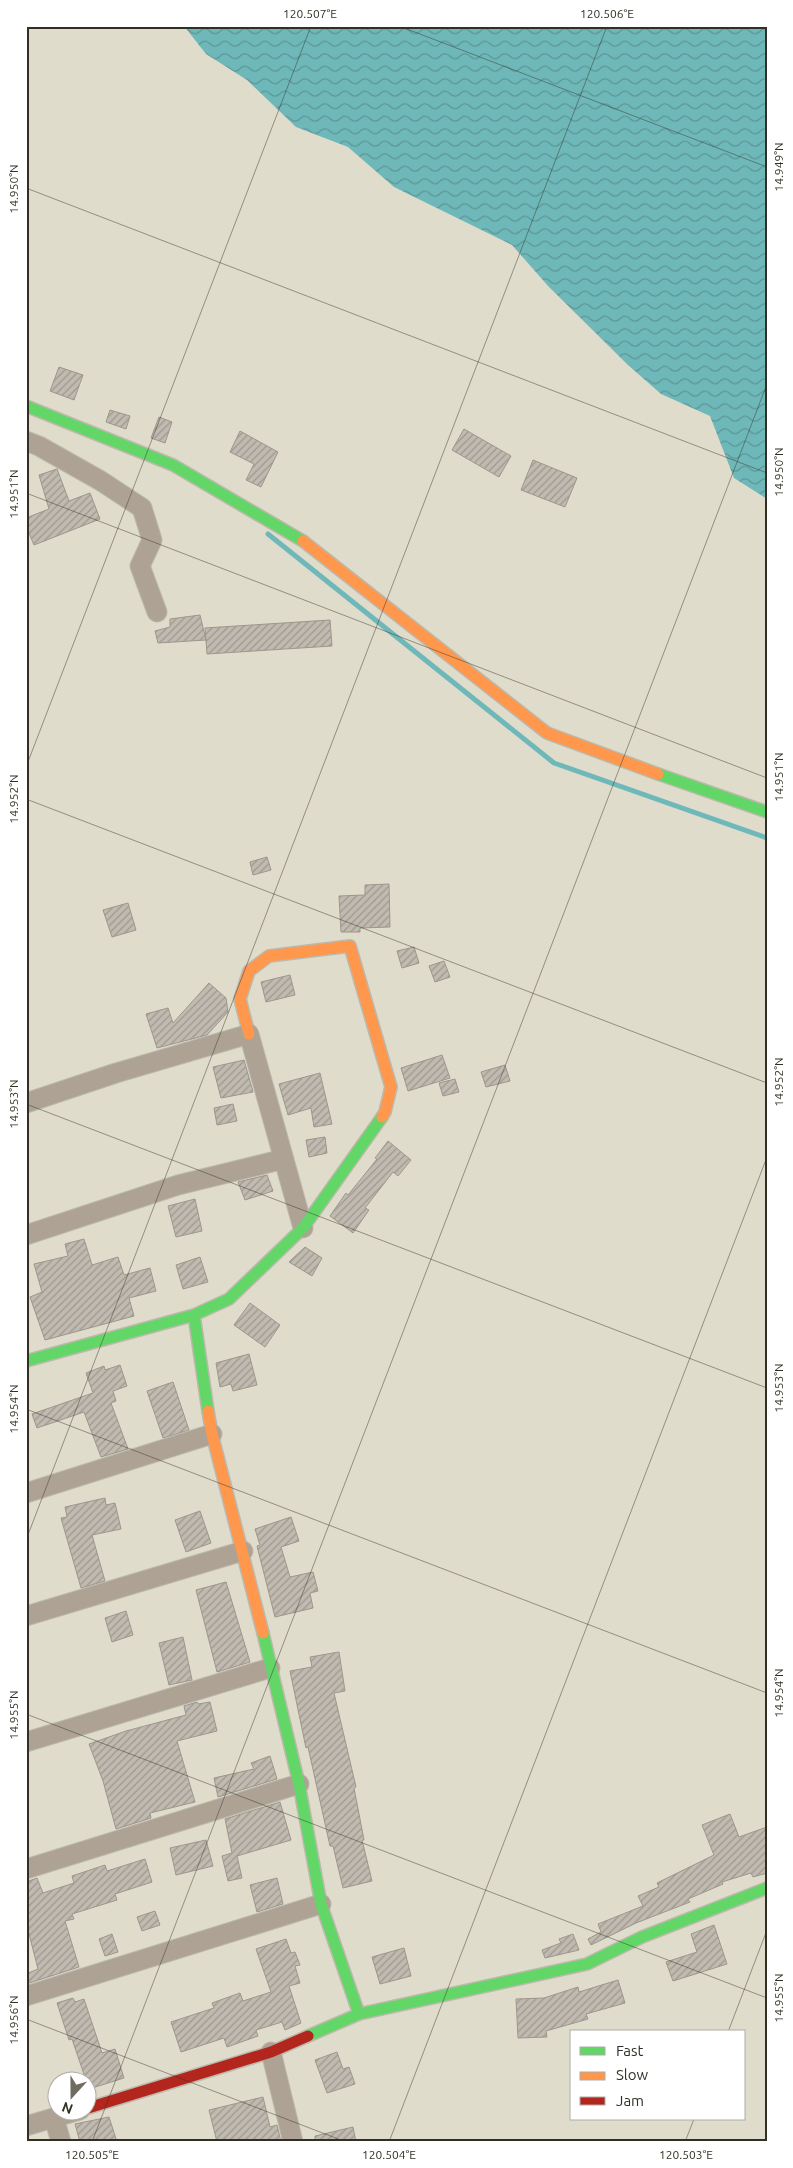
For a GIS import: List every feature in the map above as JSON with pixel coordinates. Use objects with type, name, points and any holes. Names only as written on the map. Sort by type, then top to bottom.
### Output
[{"type":"street","points":[[26,406],[173,465],[312,546],[548,733],[737,804],[767,812]]},
{"type":"street","points":[[26,441],[39,446],[101,481],[142,508],[152,540],[140,566],[157,612]]},
{"type":"street","points":[[26,1361],[194,1315],[230,1299],[303,1228],[385,1112],[390,1087],[350,946],[269,956],[249,971],[240,999],[303,1228]]},
{"type":"street","points":[[26,1103],[116,1073],[249,1034]]},
{"type":"street","points":[[26,1235],[178,1185],[284,1159]]},
{"type":"street","points":[[194,1315],[212,1434],[243,1551],[299,1784],[321,1904],[359,2014]]},
{"type":"street","points":[[26,1493],[212,1434]]},
{"type":"street","points":[[26,1616],[243,1551]]},
{"type":"street","points":[[26,1742],[270,1668]]},
{"type":"street","points":[[26,1869],[299,1784]]},
{"type":"street","points":[[98,2105],[271,2052],[359,2014],[587,1964],[642,1937],[767,1888]]},
{"type":"street","points":[[26,1996],[321,1904]]},
{"type":"street","points":[[271,2052],[293,2142]]},
{"type":"street","points":[[26,2126],[48,2120]]},
{"type":"street","points":[[55,2120],[61,2142]]},
{"type":"water","points":[[184,26],[767,26],[767,499],[734,478],[710,416],[661,394],[628,365],[549,287],[512,245],[394,187],[348,147],[296,127],[247,80],[206,54]]},
{"type":"building","points":[[59,367],[83,375],[74,400],[50,391]]},
{"type":"building","points":[[110,410],[130,416],[126,429],[106,422]]},
{"type":"building","points":[[159,417],[172,422],[165,443],[151,438]]},
{"type":"building","points":[[464,429],[511,456],[499,477],[452,450]]},
{"type":"building","points":[[240,431],[278,452],[261,487],[246,480],[254,464],[230,452]]},
{"type":"building","points":[[533,460],[577,478],[565,507],[521,490]]},
{"type":"building","points":[[57,469],[69,501],[90,493],[100,519],[34,545],[26,526],[26,518],[49,509],[39,475]]},
{"type":"building","points":[[200,615],[206,640],[158,643],[155,631],[170,627],[170,619]]},
{"type":"building","points":[[330,620],[332,646],[207,654],[205,628]]},
{"type":"building","points":[[267,857],[271,870],[253,875],[250,862]]},
{"type":"building","points":[[389,884],[390,927],[360,928],[360,932],[341,932],[339,896],[365,895],[365,885]]},
{"type":"building","points":[[128,903],[136,930],[112,937],[103,910]]},
{"type":"building","points":[[414,947],[419,963],[402,968],[397,951]]},
{"type":"building","points":[[444,961],[450,977],[435,982],[429,966]]},
{"type":"building","points":[[290,975],[295,995],[266,1002],[261,982]]},
{"type":"building","points":[[209,983],[226,998],[228,1012],[207,1035],[157,1048],[146,1014],[168,1008],[173,1023]]},
{"type":"building","points":[[442,1055],[450,1078],[408,1091],[401,1068]]},
{"type":"building","points":[[244,1060],[253,1092],[221,1098],[213,1067]]},
{"type":"building","points":[[505,1065],[510,1081],[486,1087],[481,1072]]},
{"type":"building","points":[[320,1073],[332,1124],[314,1127],[311,1108],[288,1115],[279,1084]]},
{"type":"building","points":[[455,1079],[459,1092],[443,1096],[439,1083]]},
{"type":"building","points":[[233,1104],[237,1121],[217,1125],[214,1108]]},
{"type":"building","points":[[325,1137],[327,1153],[309,1157],[306,1140]]},
{"type":"building","points":[[388,1141],[411,1160],[398,1176],[393,1172],[365,1208],[369,1210],[353,1233],[330,1216],[346,1193],[348,1195],[377,1159],[375,1158]]},
{"type":"building","points":[[267,1175],[273,1191],[245,1200],[238,1182]]},
{"type":"building","points":[[195,1199],[202,1231],[176,1237],[168,1206]]},
{"type":"building","points":[[84,1239],[92,1265],[118,1257],[124,1275],[150,1268],[156,1291],[129,1298],[134,1316],[45,1340],[30,1297],[42,1292],[34,1264],[68,1256],[65,1244]]},
{"type":"building","points":[[305,1247],[322,1258],[312,1276],[289,1262]]},
{"type":"building","points":[[200,1257],[208,1282],[183,1289],[176,1265]]},
{"type":"building","points":[[250,1303],[280,1325],[265,1347],[234,1325]]},
{"type":"building","points":[[249,1354],[257,1385],[233,1391],[231,1384],[220,1387],[216,1363]]},
{"type":"building","points":[[120,1365],[127,1386],[113,1391],[116,1401],[111,1403],[128,1449],[101,1457],[84,1412],[37,1428],[32,1414],[93,1393],[86,1373],[104,1366],[105,1370]]},
{"type":"building","points":[[173,1382],[189,1430],[163,1438],[147,1391]]},
{"type":"building","points":[[105,1498],[106,1505],[115,1503],[121,1529],[92,1535],[105,1581],[81,1588],[61,1518],[67,1517],[65,1507]]},
{"type":"building","points":[[200,1511],[211,1543],[186,1552],[175,1520]]},
{"type":"building","points":[[291,1517],[299,1541],[281,1547],[290,1577],[313,1572],[318,1591],[310,1593],[313,1608],[275,1617],[257,1546],[260,1545],[255,1529]]},
{"type":"building","points":[[226,1582],[250,1662],[217,1672],[196,1590]]},
{"type":"building","points":[[126,1611],[133,1635],[112,1642],[105,1618]]},
{"type":"building","points":[[183,1637],[192,1680],[169,1685],[159,1643]]},
{"type":"building","points":[[339,1652],[345,1691],[334,1693],[356,1787],[354,1788],[364,1840],[362,1840],[372,1881],[343,1888],[333,1846],[330,1846],[308,1747],[306,1748],[290,1671],[312,1667],[310,1657]]},
{"type":"building","points":[[197,1702],[198,1704],[210,1702],[217,1731],[177,1741],[195,1802],[150,1813],[151,1818],[116,1829],[103,1781],[89,1744],[126,1731],[186,1715],[184,1706]]},
{"type":"building","points":[[270,1756],[277,1779],[218,1797],[214,1778],[254,1769],[251,1763]]},
{"type":"building","points":[[280,1802],[291,1840],[237,1856],[242,1878],[228,1881],[222,1856],[232,1853],[225,1819]]},
{"type":"building","points":[[730,1814],[739,1837],[767,1827],[767,1873],[753,1877],[751,1873],[722,1882],[723,1884],[688,1899],[690,1902],[636,1923],[591,1945],[588,1939],[601,1932],[598,1924],[643,1906],[638,1896],[659,1887],[657,1883],[714,1855],[702,1825]]},
{"type":"building","points":[[206,1840],[213,1866],[176,1875],[170,1848]]},
{"type":"building","points":[[145,1859],[152,1882],[115,1894],[117,1900],[72,1914],[74,1919],[65,1921],[79,1967],[26,1984],[26,1974],[38,1969],[26,1922],[26,1882],[37,1878],[43,1893],[74,1883],[72,1876],[105,1865],[107,1871]]},
{"type":"building","points":[[277,1878],[283,1904],[257,1912],[250,1885]]},
{"type":"building","points":[[155,1911],[160,1925],[142,1931],[137,1917]]},
{"type":"building","points":[[714,1925],[727,1964],[673,1981],[666,1962],[697,1952],[691,1934]]},
{"type":"building","points":[[112,1934],[118,1952],[105,1956],[99,1939]]},
{"type":"building","points":[[573,1934],[579,1950],[545,1958],[542,1950],[561,1943],[559,1939]]},
{"type":"building","points":[[286,1939],[291,1953],[295,1952],[300,1965],[295,1966],[300,1983],[289,1986],[301,2023],[285,2030],[282,2022],[256,2030],[258,2036],[227,2047],[224,2038],[181,2052],[171,2022],[214,2008],[212,2003],[240,1993],[243,2001],[271,1992],[256,1949]]},
{"type":"building","points":[[404,1948],[411,1976],[380,1984],[372,1957]]},
{"type":"building","points":[[618,1980],[625,2003],[586,2014],[588,2019],[546,2031],[547,2037],[518,2038],[516,1999],[544,1998],[578,1987],[579,1992]]},
{"type":"building","points":[[73,1998],[75,2002],[84,1999],[102,2053],[115,2049],[124,2078],[98,2086],[98,2070],[83,2070],[72,2039],[69,2040],[57,2003]]},
{"type":"building","points":[[337,2052],[343,2069],[349,2067],[355,2084],[327,2093],[315,2060]]},
{"type":"building","points":[[263,2097],[270,2127],[277,2125],[281,2142],[217,2142],[209,2110]]},
{"type":"building","points":[[109,2117],[117,2142],[80,2142],[75,2124]]},
{"type":"building","points":[[353,2127],[356,2142],[315,2142],[315,2136]]},
{"type":"waterway","points":[[268,534],[554,763],[767,838]]},
{"type":"traffic: fast","points":[[26,406],[173,465],[303,541]]},
{"type":"traffic: fast","points":[[658,774],[767,812]]},
{"type":"traffic: fast","points":[[194,1315],[229,1299],[303,1228],[382,1117]]},
{"type":"traffic: fast","points":[[26,1361],[194,1315],[208,1411]]},
{"type":"traffic: fast","points":[[263,1633],[299,1784],[321,1904],[359,2014]]},
{"type":"traffic: fast","points":[[308,2036],[359,2014],[587,1964],[642,1937],[767,1888]]},
{"type":"traffic: slow","points":[[303,541],[547,733],[658,774]]},
{"type":"traffic: slow","points":[[249,1034],[240,999],[249,971],[269,956],[350,946],[391,1087],[382,1117]]},
{"type":"traffic: slow","points":[[208,1411],[212,1434],[263,1633]]},
{"type":"traffic: jam","points":[[98,2105],[271,2052],[308,2036]]}]
